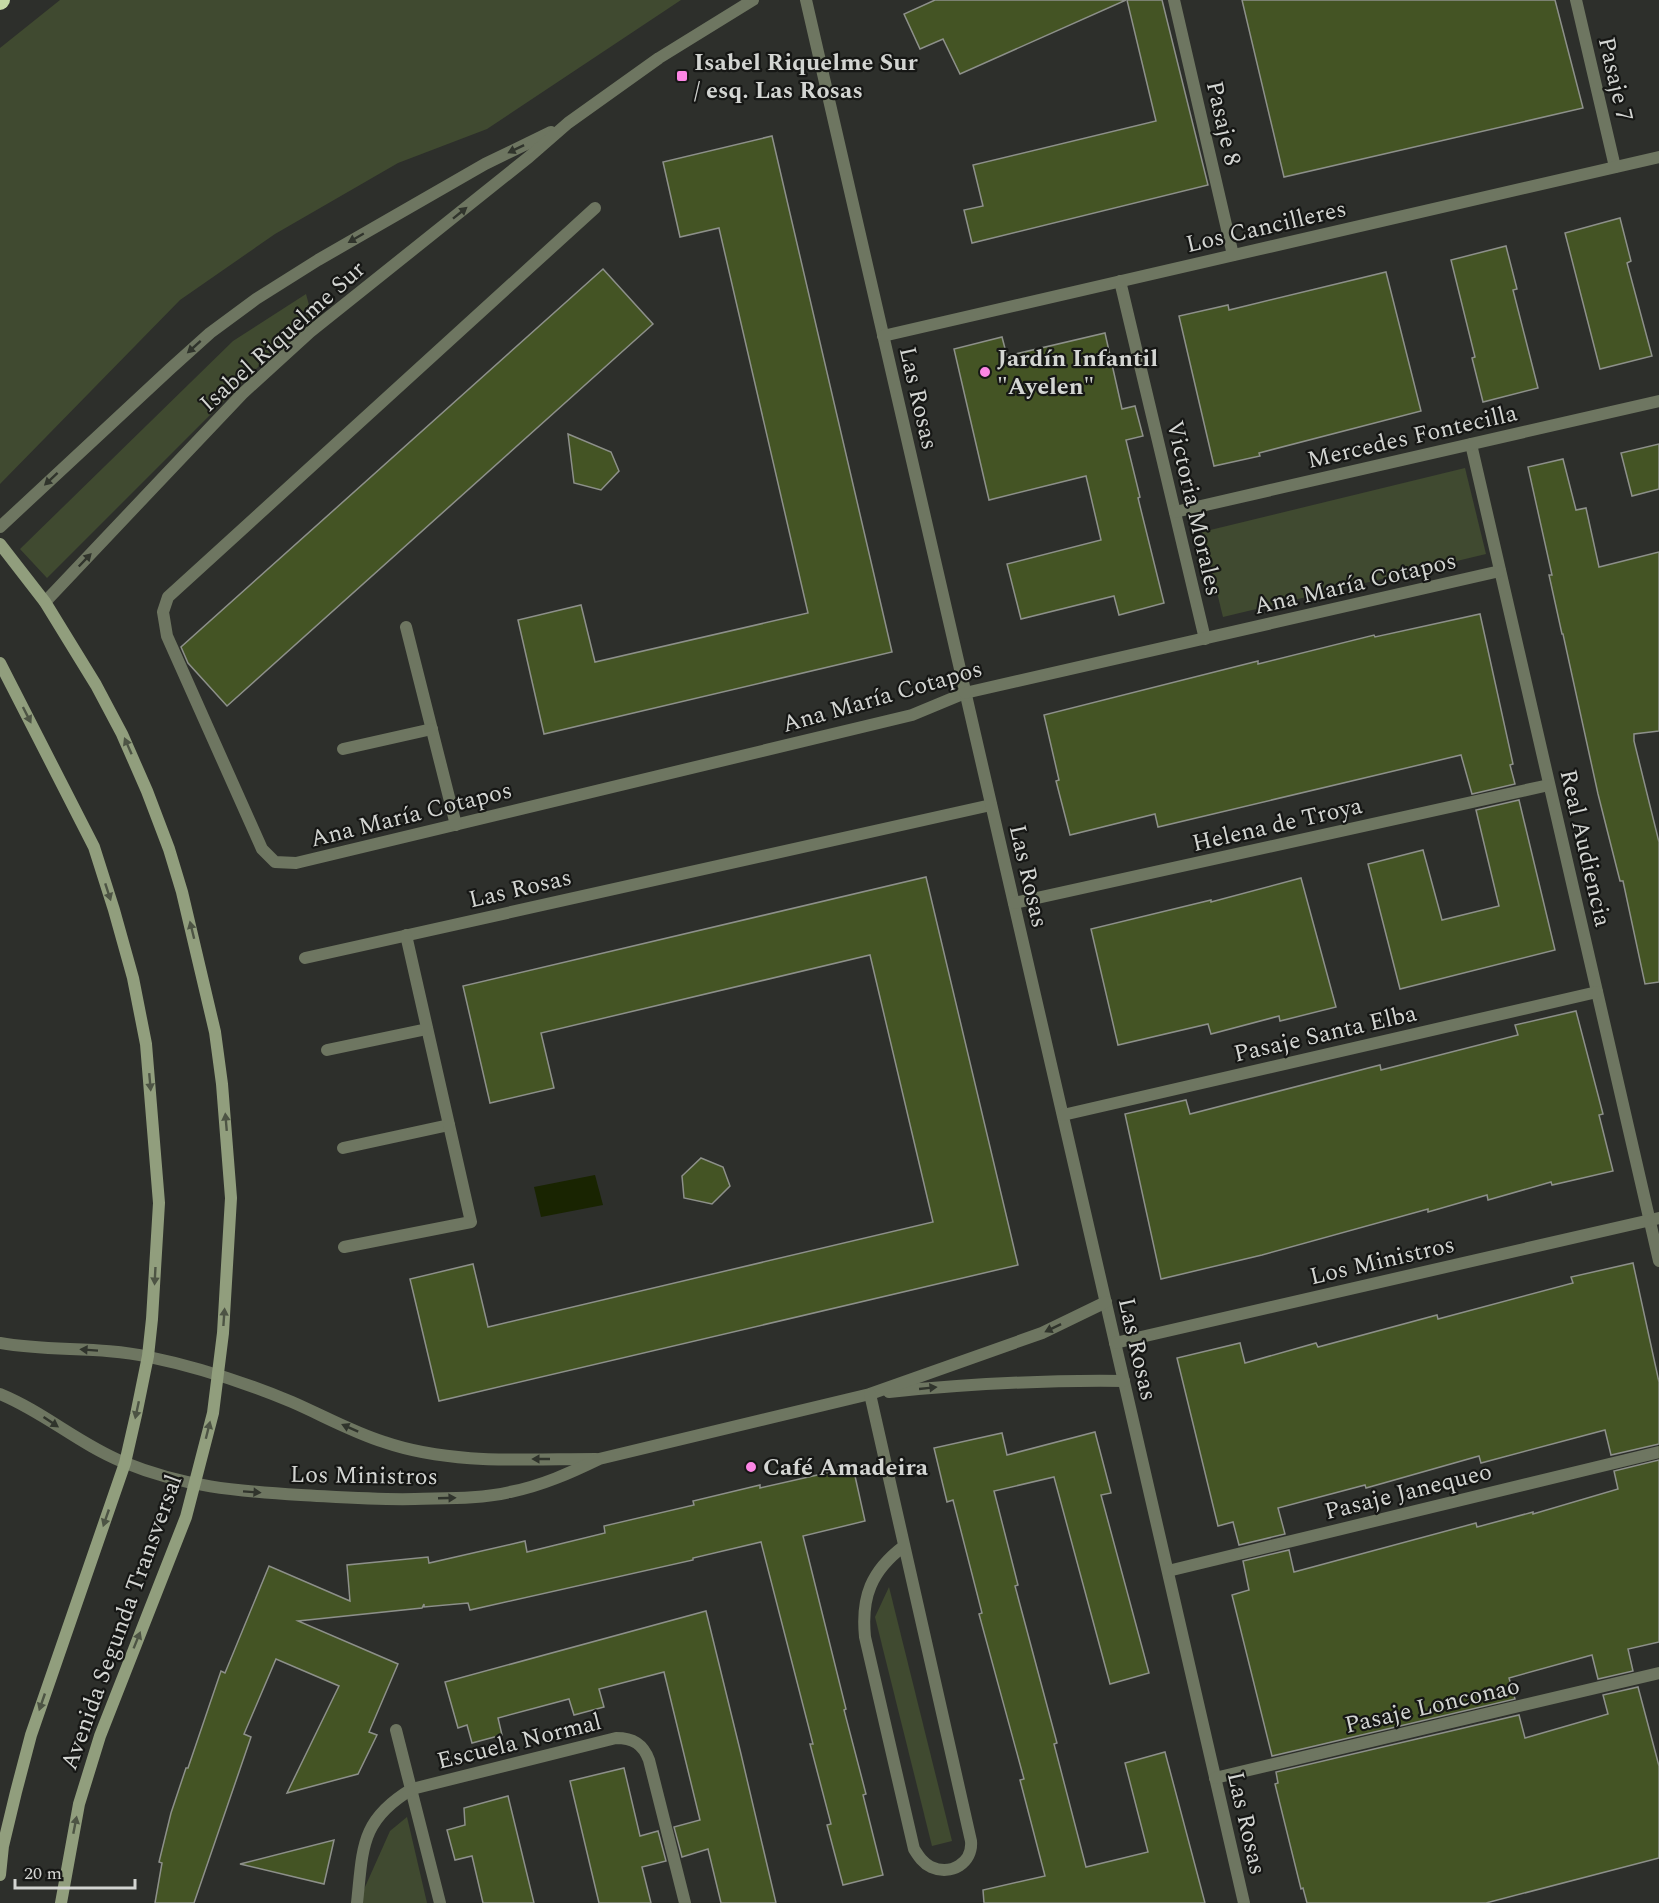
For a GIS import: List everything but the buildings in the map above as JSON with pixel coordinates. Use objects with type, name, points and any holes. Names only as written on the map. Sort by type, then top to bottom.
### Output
[{"type":"main road","name":"Avenida Segunda Transversal","points":[[0,544],[45,602],[106,705],[122,734],[147,791],[169,849],[182,892],[215,1032],[222,1084],[231,1198],[223,1333],[213,1413],[186,1517],[100,1736],[79,1804],[61,1903]]},
{"type":"main road","name":"Avenida Segunda Transversal","points":[[0,663],[93,847],[133,978],[146,1044],[159,1203],[148,1356],[125,1462],[31,1735],[3,1846],[0,1875]]},
{"type":"street","name":"Isabel Riquelme Sur","points":[[45,602],[242,394],[310,332],[529,157],[568,123],[659,58],[753,0]]},
{"type":"street","name":"Las Rosas","points":[[806,0],[1244,1903]]},
{"type":"street","name":"Pasaje 8","points":[[1174,0],[1233,255]]},
{"type":"street","name":"Pasaje 7","points":[[1576,0],[1615,167]]},
{"type":"street","name":"Isabel Riquelme Sur","points":[[0,527],[178,361],[210,333],[256,299],[318,260],[485,164],[568,123]]},
{"type":"street","name":"Los Cancilleres","points":[[883,336],[1659,157]]},
{"type":"street","name":"Ana María Cotapos","points":[[595,208],[168,597],[163,612],[167,636],[262,849],[275,862],[296,863],[456,825],[912,715],[965,693],[1500,571]]},
{"type":"street","name":"Victoria Morales","points":[[1120,281],[1204,639]]},
{"type":"street","name":"Mercedes Fontecilla","points":[[1175,512],[1659,401]]},
{"type":"street","name":"Real Audiencia","points":[[1472,444],[1597,992],[1654,1219],[1659,1261]]},
{"type":"street","points":[[406,627],[456,825]]},
{"type":"street","points":[[343,749],[432,729]]},
{"type":"street","name":"Helena de Troya","points":[[1014,903],[1550,784]]},
{"type":"street","name":"Las Rosas","points":[[305,958],[991,805]]},
{"type":"street","points":[[344,1247],[471,1222],[406,935]]},
{"type":"street","name":"Pasaje Santa Elba","points":[[1063,1115],[1597,992]]},
{"type":"street","points":[[327,1050],[427,1029]]},
{"type":"street","points":[[343,1148],[449,1125]]},
{"type":"street","name":"Los Ministros","points":[[1115,1343],[1654,1219]]},
{"type":"street","name":"Los Ministros","points":[[0,1394],[20,1402],[93,1448],[125,1462],[195,1484],[252,1492],[382,1500],[474,1497],[510,1492],[560,1478],[599,1459],[870,1394],[1042,1333],[1106,1302]]},
{"type":"street","name":"Los Ministros","points":[[0,1343],[32,1348],[73,1348],[148,1356],[218,1375],[291,1402],[383,1442],[429,1453],[486,1460],[599,1459]]},
{"type":"street","name":"Los Ministros","points":[[870,1394],[965,1385],[1072,1380],[1124,1381]]},
{"type":"street","points":[[870,1394],[971,1841],[972,1850],[969,1858],[962,1865],[952,1869],[941,1870],[930,1866],[914,1850],[865,1637],[863,1619],[865,1602],[871,1585],[879,1570],[904,1546]]},
{"type":"street","name":"Pasaje Janequeo","points":[[1167,1571],[1659,1452]]},
{"type":"street","name":"Pasaje Lonconao","points":[[1215,1778],[1659,1673]]},
{"type":"street","points":[[396,1730],[440,1903]]},
{"type":"street","name":"Escuela Normal","points":[[357,1903],[362,1852],[372,1824],[395,1799],[412,1789],[616,1738],[628,1738],[638,1743],[646,1751],[685,1903]]},
{"type":"shaded area","points":[[60,0],[681,0],[487,129],[398,163],[275,234],[180,300],[0,484],[0,48]]},
{"type":"shaded area","points":[[306,294],[314,324],[262,363],[47,578],[20,549],[233,341]]},
{"type":"shaded area","points":[[1465,468],[1486,554],[1223,617],[1202,532]]},
{"type":"shaded area","points":[[595,1175],[603,1205],[541,1217],[534,1187]]},
{"type":"shaded area","points":[[889,1587],[952,1841],[932,1846],[875,1617]]},
{"type":"shaded area","points":[[407,1817],[427,1903],[361,1903],[361,1896],[390,1831]]},
{"type":"place","name":"Isabel Riquelme Sur / esq. Las Rosas","points":[[682,76]]},
{"type":"place","name":"Jardín Infantil \"Ayelen\"","points":[[985,372]]},
{"type":"place","name":"Café Amadeira","points":[[751,1467]]}]
